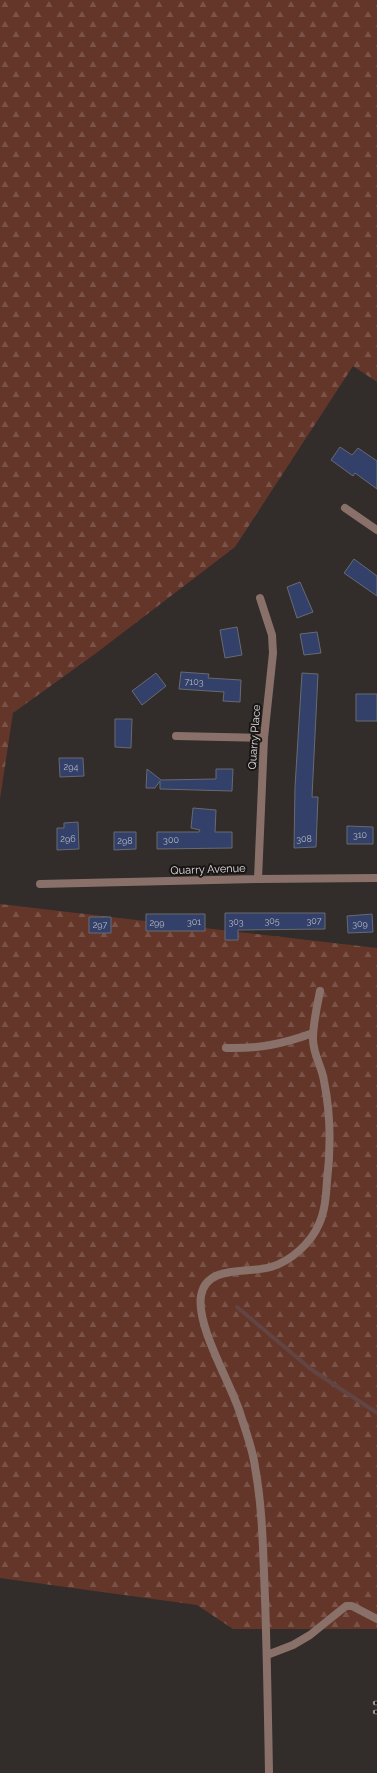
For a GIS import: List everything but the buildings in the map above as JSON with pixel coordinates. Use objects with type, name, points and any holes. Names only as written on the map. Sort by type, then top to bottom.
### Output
[{"type":"street","points":[[346,508],[377,530]]},
{"type":"street","name":"Quarry Place","points":[[258,879],[264,738],[272,641],[272,635],[260,598]]},
{"type":"street","points":[[176,736],[264,738]]},
{"type":"street","name":"Quarry Avenue","points":[[40,884],[377,878]]},
{"type":"street","points":[[269,1773],[267,1655],[262,1519],[255,1464],[240,1413],[208,1333],[202,1314],[201,1298],[208,1281],[215,1276],[226,1272],[249,1271],[272,1267],[284,1262],[295,1254],[309,1240],[319,1225],[325,1204],[331,1147],[328,1105],[324,1078],[314,1054],[313,1033],[320,991]]},
{"type":"street","points":[[226,1048],[247,1048],[278,1045],[313,1033]]},
{"type":"street","points":[[267,1655],[293,1645],[310,1635],[346,1606],[352,1606],[377,1619]]},
{"type":"green space","points":[[0,0],[377,0],[377,382],[353,366],[235,547],[95,654],[13,713],[0,799]]},
{"type":"green space","points":[[0,904],[377,948],[377,1629],[233,1629],[197,1605],[0,1578]]},
{"type":"waterway","points":[[237,1307],[312,1370],[377,1413]]}]
